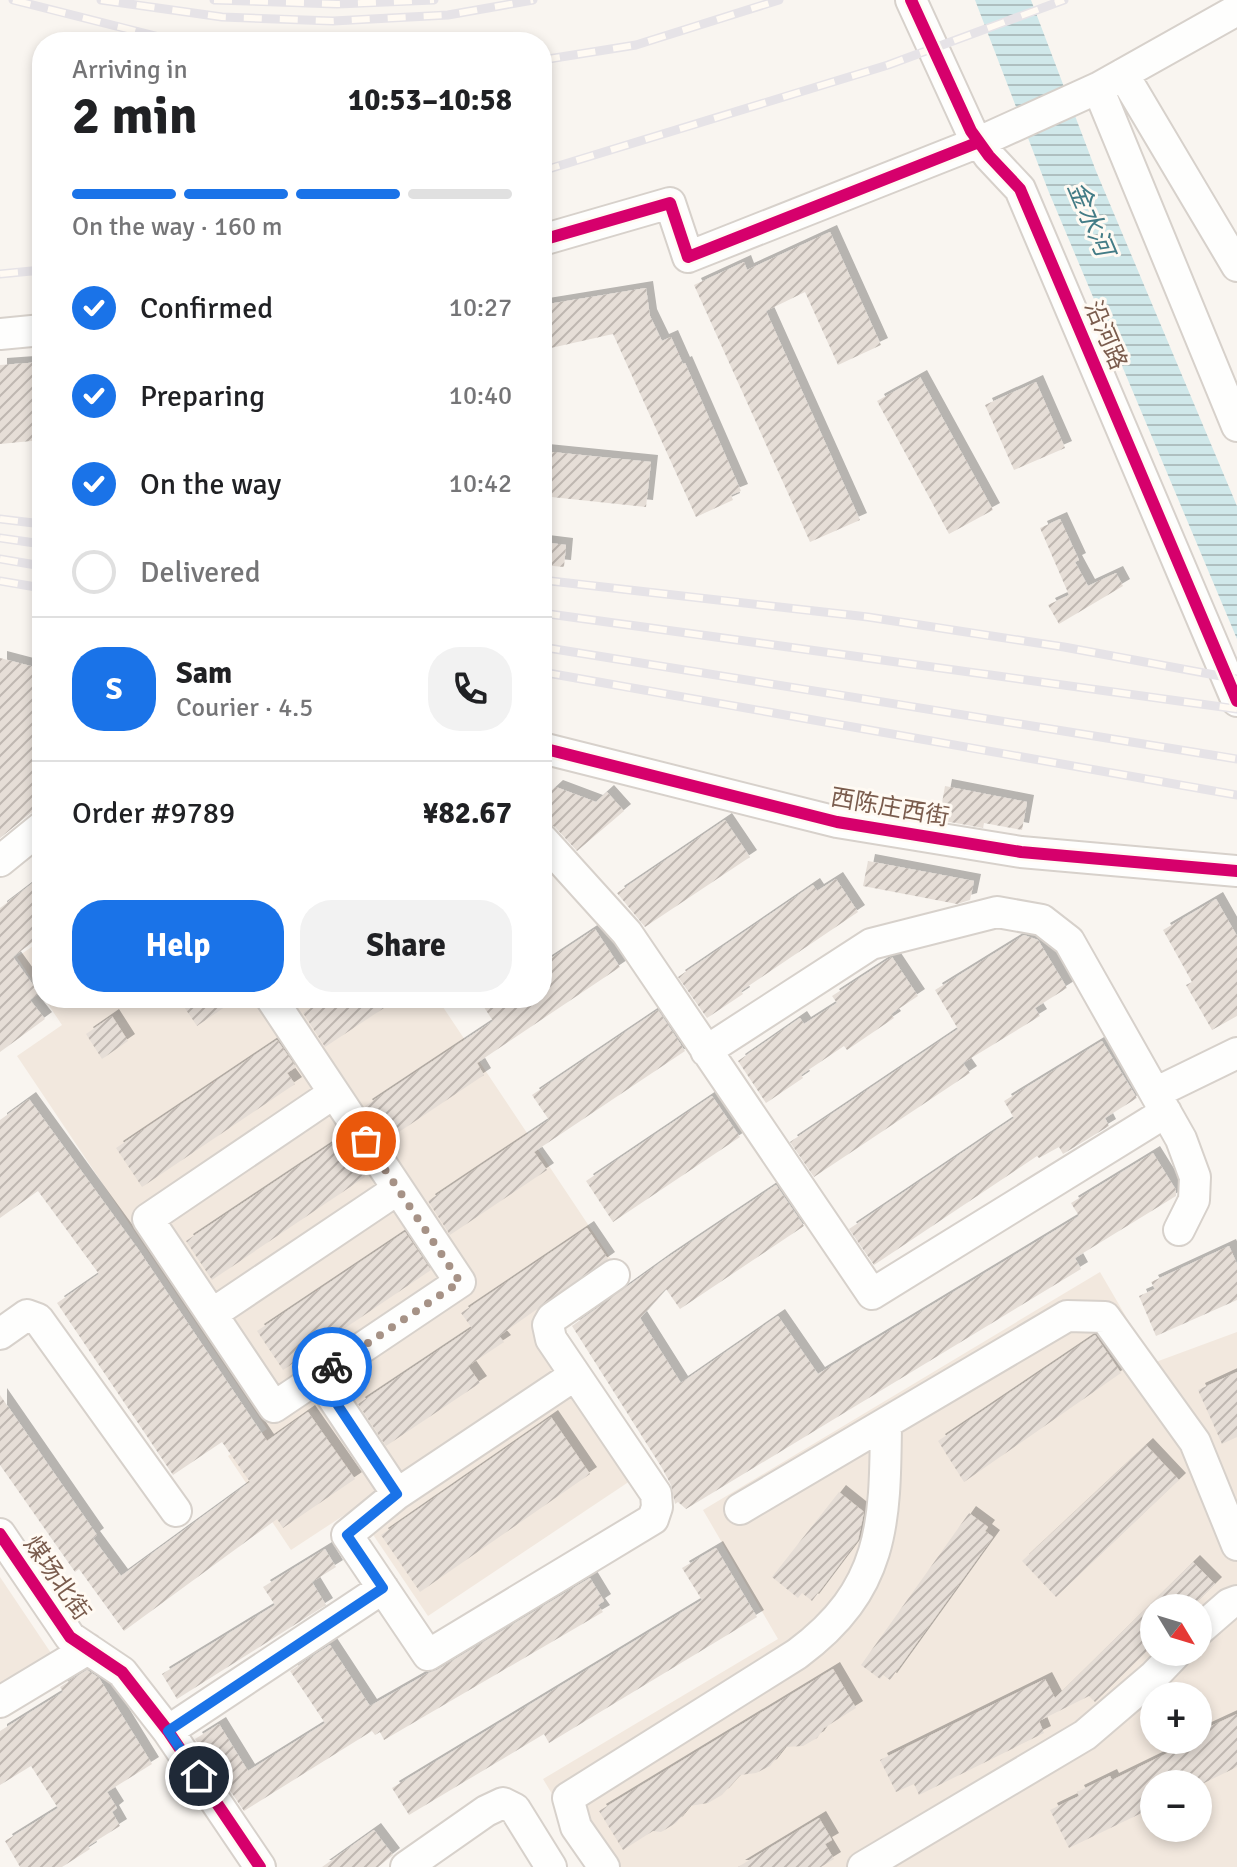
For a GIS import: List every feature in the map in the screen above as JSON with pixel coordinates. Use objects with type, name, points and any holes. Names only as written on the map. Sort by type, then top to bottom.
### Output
[{"type":"street","name":"沿河路","points":[[911,0],[971,131],[1020,189],[1237,701]]},
{"type":"street","points":[[552,237],[670,203],[688,257],[979,142],[1110,81],[1237,10]]},
{"type":"street","points":[[1110,81],[1237,266]]},
{"type":"street","points":[[1110,81],[1237,426]]},
{"type":"street","points":[[0,334],[32,331]]},
{"type":"street","name":"西陈庄西街","points":[[552,751],[837,822],[1021,852],[1237,871]]},
{"type":"street","points":[[0,861],[32,835]]},
{"type":"street","points":[[552,850],[627,933],[872,1294],[1237,1053]]},
{"type":"street","points":[[706,1051],[871,944],[997,912],[1042,920],[1069,941],[1181,1139],[1195,1177],[1194,1200],[1179,1230]]},
{"type":"street","points":[[278,1008],[460,1282],[274,1407],[148,1219],[334,1093]]},
{"type":"street","points":[[212,1314],[398,1189]]},
{"type":"street","points":[[575,1375],[397,1494],[347,1535],[428,1655],[653,1519],[657,1507],[656,1494],[551,1339],[548,1325],[552,1318],[614,1275]]},
{"type":"street","points":[[0,1334],[27,1315],[38,1319],[176,1511]]},
{"type":"street","points":[[740,1509],[1067,1316],[1105,1317],[1195,1442],[1237,1545]]},
{"type":"street","points":[[319,1377],[397,1494]]},
{"type":"street","points":[[604,1867],[576,1827],[568,1798],[797,1654],[820,1637],[840,1616],[868,1570],[879,1538],[885,1502],[886,1423]]},
{"type":"street","name":"煤场北街","points":[[0,1534],[70,1637],[122,1672],[168,1731],[260,1867]]},
{"type":"street","points":[[168,1731],[383,1588]]},
{"type":"street","points":[[1212,1619],[1237,1601]]},
{"type":"street","points":[[0,1702],[88,1649]]},
{"type":"street","points":[[863,1867],[1085,1735],[1164,1666]]},
{"type":"street","points":[[406,1867],[486,1811],[503,1803],[515,1809],[551,1867]]},
{"type":"shaded area","points":[[32,947],[32,980],[17,957]]},
{"type":"shaded area","points":[[51,1008],[444,1008],[615,1265],[532,1321],[636,1477],[428,1616],[355,1508],[291,1550],[228,1456],[267,1429],[17,1056],[62,1025]]},
{"type":"shaded area","points":[[1100,1272],[1153,1363],[1237,1332],[1237,1867],[596,1867],[543,1779],[778,1639],[703,1510]]},
{"type":"shaded area","points":[[0,1577],[51,1653],[0,1685]]},
{"type":"water","name":"金水河","points":[[975,0],[1031,0],[1096,171],[1237,506],[1237,639],[1048,190]]},
{"type":"building","points":[[830,232],[881,345],[838,365],[805,292],[766,311],[860,520],[810,542],[694,285],[744,262],[747,270]]},
{"type":"building","points":[[646,288],[650,316],[662,341],[671,337],[685,363],[741,491],[731,495],[733,500],[696,517],[613,334],[552,348],[552,303]]},
{"type":"building","points":[[32,363],[32,441],[0,444],[0,365]]},
{"type":"building","points":[[920,377],[993,510],[949,534],[877,401]]},
{"type":"building","points":[[1036,382],[1065,448],[1014,470],[985,405]]},
{"type":"building","points":[[552,452],[651,462],[646,507],[552,497]]},
{"type":"building","points":[[1060,519],[1079,560],[1075,562],[1088,586],[1116,573],[1123,586],[1059,624],[1048,605],[1069,595],[1040,528]]},
{"type":"building","points":[[552,543],[566,545],[564,567],[552,566]]},
{"type":"building","points":[[0,658],[32,666],[32,813],[0,838]]},
{"type":"building","points":[[945,786],[1027,802],[1022,830],[984,823],[983,828],[939,820]]},
{"type":"building","points":[[556,787],[596,802],[607,792],[624,811],[577,851],[552,826],[552,791]]},
{"type":"building","points":[[725,820],[750,857],[645,927],[617,893]]},
{"type":"building","points":[[868,861],[974,881],[970,900],[957,904],[863,886]]},
{"type":"building","points":[[836,879],[858,912],[741,991],[743,994],[707,1018],[678,977],[813,885],[817,891]]},
{"type":"building","points":[[32,884],[32,943],[13,957],[32,983],[32,1008],[36,1008],[45,1019],[0,1052],[0,908]]},
{"type":"building","points":[[1216,899],[1237,936],[1237,1016],[1212,1030],[1186,985],[1192,982],[1163,930]]},
{"type":"building","points":[[595,929],[620,967],[477,1063],[484,1075],[387,1140],[365,1106],[493,1021],[485,1008],[552,1008],[552,957]]},
{"type":"building","points":[[1024,935],[1038,940],[1067,988],[1035,1008],[1040,1016],[963,1063],[970,1073],[814,1177],[790,1142],[958,1029],[935,990]]},
{"type":"building","points":[[892,957],[918,996],[891,1014],[894,1018],[847,1050],[844,1046],[766,1103],[738,1061],[800,1018],[804,1024],[837,1003],[832,996]]},
{"type":"building","points":[[185,1008],[223,1008],[197,1026]]},
{"type":"building","points":[[311,1008],[384,1008],[325,1047],[303,1013]]},
{"type":"building","points":[[658,1010],[685,1051],[534,1152],[547,1170],[450,1235],[428,1201],[549,1120],[532,1095]]},
{"type":"building","points":[[112,1016],[128,1041],[102,1059],[86,1034]]},
{"type":"building","points":[[277,1040],[296,1067],[287,1073],[295,1084],[142,1187],[116,1148]]},
{"type":"building","points":[[1102,1041],[1137,1098],[1105,1118],[1109,1126],[1063,1154],[1059,1147],[1039,1158],[1037,1156],[874,1265],[849,1229],[1014,1118],[1004,1101]]},
{"type":"building","points":[[712,1096],[740,1137],[613,1222],[586,1181]]},
{"type":"building","points":[[29,1099],[138,1249],[267,1441],[308,1412],[355,1479],[283,1528],[277,1519],[124,1631],[79,1569],[75,1572],[0,1465],[0,1395],[97,1535],[93,1538],[121,1576],[250,1482],[222,1442],[173,1475],[57,1303],[99,1274],[38,1191],[0,1218],[0,1120]]},
{"type":"building","points":[[342,1137],[365,1177],[212,1280],[186,1241]]},
{"type":"building","points":[[1153,1153],[1176,1190],[1176,1196],[1075,1258],[1081,1269],[686,1509],[678,1502],[675,1504],[671,1485],[662,1468],[572,1326],[776,1185],[804,1226],[680,1309],[666,1289],[640,1318],[681,1383],[778,1316],[818,1374],[1079,1216],[1071,1203]]},
{"type":"building","points":[[587,1228],[608,1259],[499,1336],[504,1342],[468,1366],[480,1383],[386,1446],[358,1404],[472,1328],[461,1313]]},
{"type":"building","points":[[405,1232],[431,1270],[283,1370],[257,1331]]},
{"type":"building","points":[[1229,1246],[1237,1264],[1237,1300],[1156,1336],[1139,1296],[1155,1289],[1151,1282]]},
{"type":"building","points":[[1095,1335],[1121,1373],[964,1482],[938,1441]]},
{"type":"building","points":[[1237,1372],[1237,1437],[1222,1444],[1198,1390]]},
{"type":"building","points":[[551,1417],[590,1474],[420,1592],[381,1535]]},
{"type":"building","points":[[1146,1445],[1179,1480],[1056,1597],[1022,1561]]},
{"type":"building","points":[[839,1492],[864,1512],[858,1540],[812,1601],[802,1593],[798,1598],[772,1577]]},
{"type":"building","points":[[969,1513],[988,1527],[985,1531],[993,1537],[890,1680],[883,1675],[880,1679],[861,1665]]},
{"type":"building","points":[[716,1548],[757,1617],[549,1743],[544,1734],[409,1815],[392,1788],[702,1600],[682,1568]]},
{"type":"building","points":[[325,1549],[336,1567],[312,1582],[326,1605],[177,1699],[162,1674],[275,1605],[263,1587]]},
{"type":"building","points":[[1193,1562],[1215,1584],[1205,1594],[1161,1594]]},
{"type":"building","points":[[590,1578],[604,1601],[598,1605],[603,1612],[384,1740],[380,1732],[375,1735],[372,1731],[244,1811],[195,1739],[219,1724],[248,1771],[325,1723],[290,1671],[330,1645],[370,1706],[437,1670]]},
{"type":"building","points":[[1140,1614],[1140,1658],[1095,1702],[1089,1696],[1039,1721],[1044,1733],[919,1795],[914,1784],[896,1792],[880,1760],[1045,1679],[1055,1698]]},
{"type":"building","points":[[833,1669],[856,1708],[824,1728],[817,1738],[803,1746],[785,1747],[770,1766],[756,1773],[740,1775],[722,1795],[708,1803],[690,1806],[676,1823],[661,1832],[653,1831],[623,1850],[599,1811]]},
{"type":"building","points":[[87,1670],[99,1678],[152,1764],[107,1792],[117,1808],[112,1812],[120,1826],[62,1867],[20,1867],[5,1841],[58,1808],[31,1766],[0,1785],[0,1731],[63,1692],[60,1687]]},
{"type":"building","points":[[1237,1714],[1237,1767],[1212,1779],[1212,1770],[1140,1770],[1140,1814],[1069,1848],[1050,1810],[1110,1776],[1112,1780],[1166,1754],[1212,1754],[1212,1726]]},
{"type":"building","points":[[819,1818],[832,1840],[825,1844],[834,1859],[821,1867],[738,1867]]},
{"type":"building","points":[[374,1830],[393,1855],[378,1867],[322,1867]]},
{"type":"railway","points":[[13,0],[139,32]]},
{"type":"railway","points":[[101,0],[222,17],[333,21],[448,15],[533,0]]},
{"type":"railway","points":[[214,0],[337,4],[434,0]]},
{"type":"railway","points":[[552,58],[636,45],[779,0]]},
{"type":"railway","points":[[552,168],[888,65],[1064,0]]},
{"type":"railway","points":[[0,274],[32,271]]},
{"type":"railway","points":[[0,519],[32,523]]},
{"type":"railway","points":[[0,538],[32,543]]},
{"type":"railway","points":[[0,559],[32,564]]},
{"type":"railway","points":[[0,581],[32,586]]},
{"type":"railway","points":[[552,581],[868,617],[1064,647],[1237,679]]},
{"type":"railway","points":[[552,614],[1237,709]]},
{"type":"railway","points":[[552,649],[1237,759]]},
{"type":"railway","points":[[552,674],[1237,795]]},
{"type":"cycle path","points":[[911,0],[971,131],[1020,189],[1237,701]]},
{"type":"cycle path","points":[[552,237],[670,203],[688,257],[979,142]]},
{"type":"cycle path","points":[[552,751],[837,822],[1021,852],[1237,871]]},
{"type":"cycle path","points":[[0,1534],[70,1637],[122,1672],[168,1731],[260,1867]]},
{"type":"way so far","points":[[332,1367],[460,1282],[366,1141]]},
{"type":"route","points":[[199,1776],[168,1731],[383,1588],[347,1535],[397,1494],[319,1377],[332,1367]]}]
